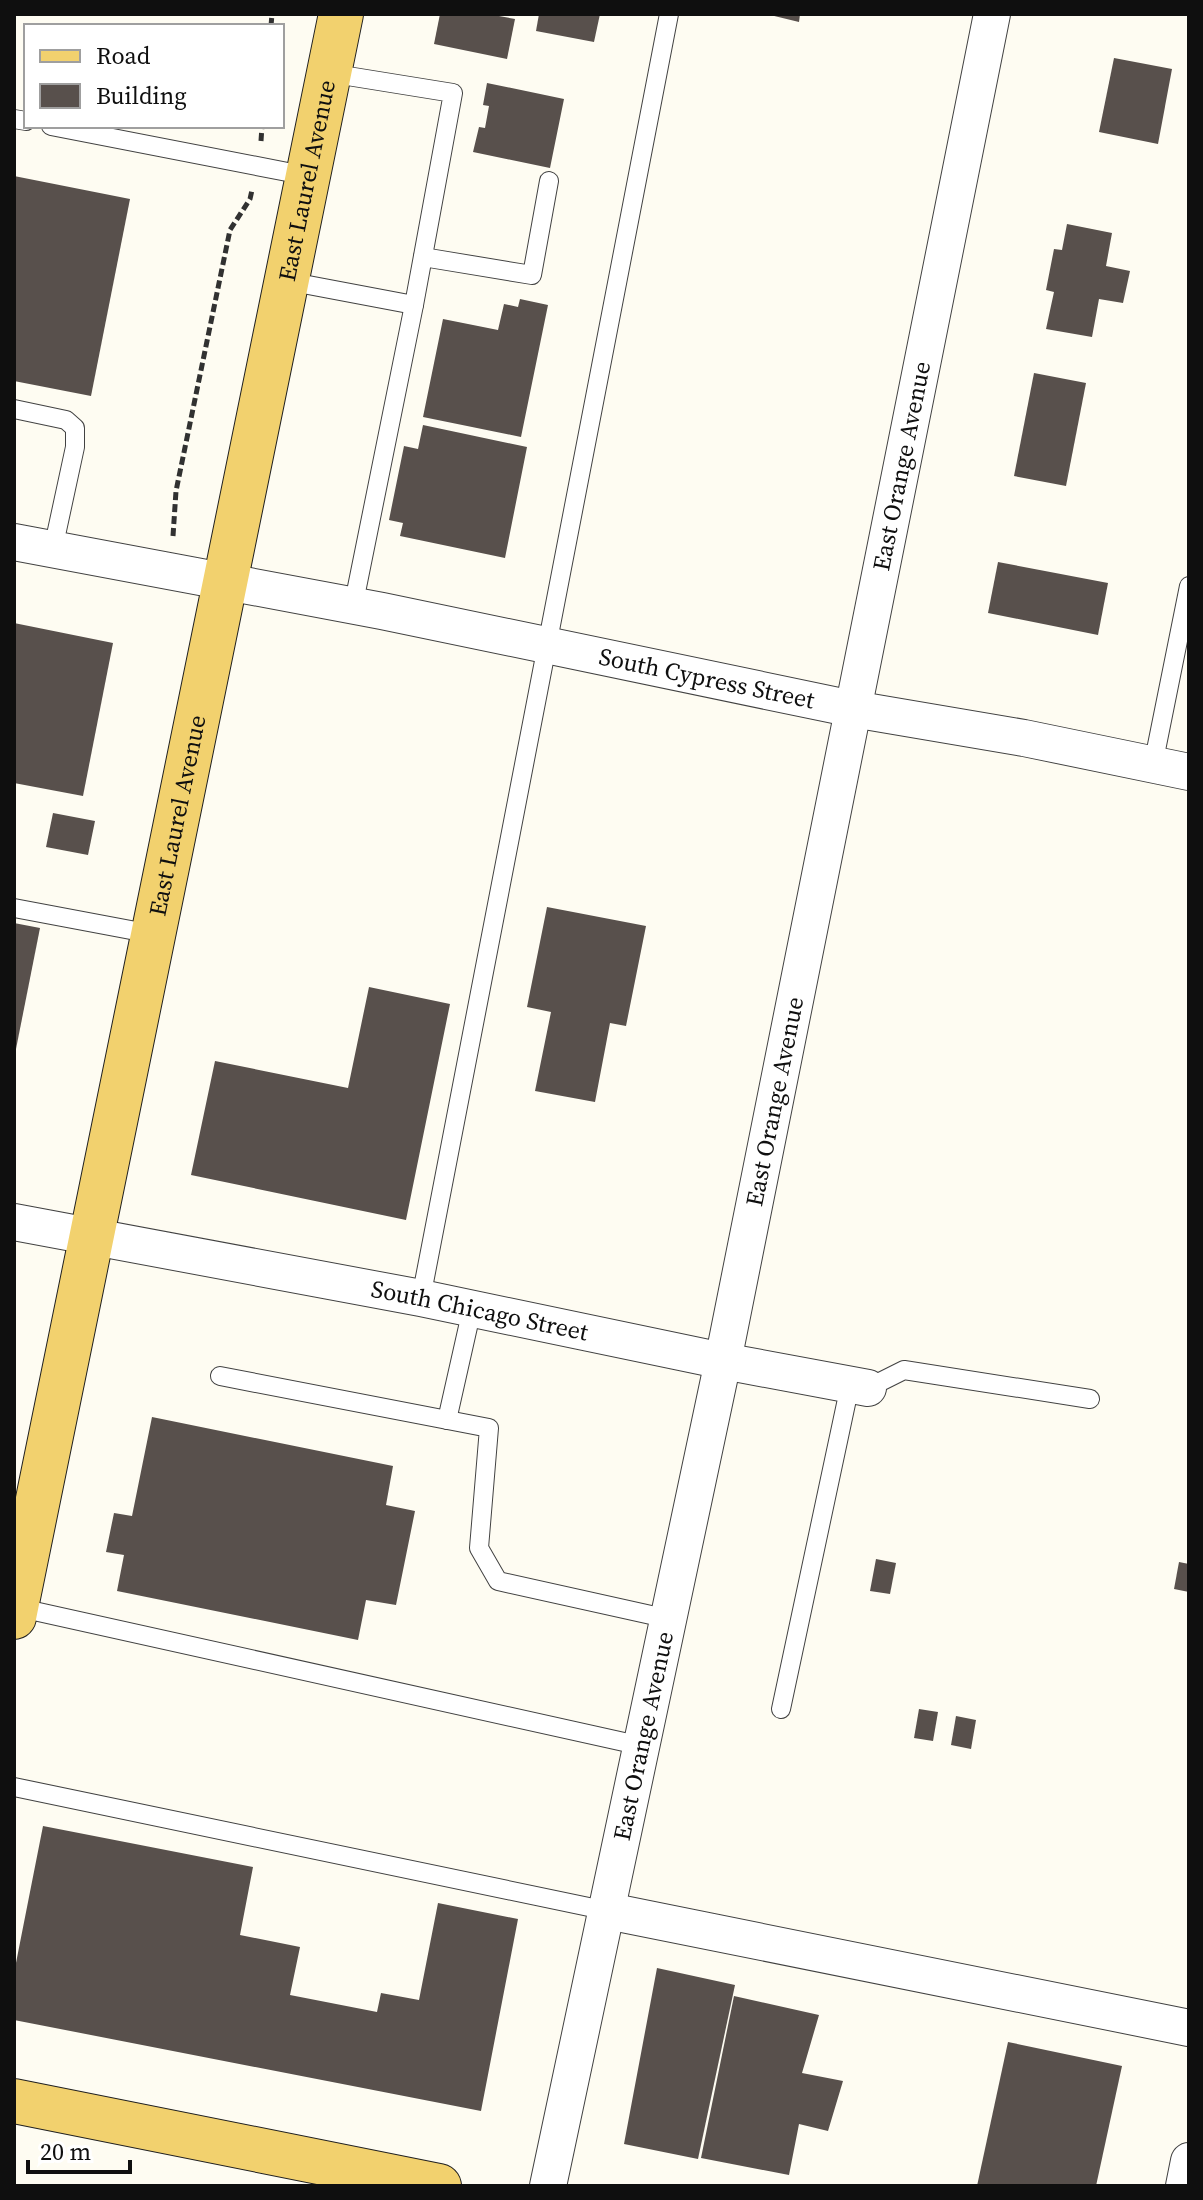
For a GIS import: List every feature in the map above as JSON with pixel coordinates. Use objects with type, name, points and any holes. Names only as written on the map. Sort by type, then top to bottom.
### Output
[{"type":"main road","name":"East Laurel Avenue","points":[[15,1612],[341,14]]},
{"type":"main road","points":[[14,2101],[439,2186]]},
{"type":"street","name":"East Orange Avenue","points":[[548,2186],[723,1361],[992,14]]},
{"type":"street","name":"South Cypress Street","points":[[14,542],[226,581],[853,709],[1024,738],[1189,772]]},
{"type":"street","name":"South Chicago Street","points":[[14,1222],[421,1298],[859,1386]]},
{"type":"street","points":[[608,1911],[1189,2028]]},
{"type":"street","points":[[1184,2186],[1189,2161]]},
{"type":"lane","points":[[421,1298],[669,14]]},
{"type":"lane","points":[[329,73],[453,93],[353,607]]},
{"type":"lane","points":[[61,128],[308,176]]},
{"type":"lane","points":[[423,257],[532,275],[549,181]]},
{"type":"lane","points":[[287,281],[414,305]]},
{"type":"lane","points":[[14,409],[66,420],[75,428],[75,447],[53,549]]},
{"type":"lane","points":[[1153,765],[1189,586]]},
{"type":"lane","points":[[14,908],[152,934]]},
{"type":"lane","points":[[447,1420],[472,1309]]},
{"type":"lane","points":[[781,1709],[859,1386],[904,1370],[1090,1399]]},
{"type":"lane","points":[[220,1376],[489,1428],[479,1548],[498,1581],[669,1619]]},
{"type":"lane","points":[[15,1612],[642,1746]]},
{"type":"lane","points":[[14,1787],[608,1911]]},
{"type":"path","points":[[170,571],[176,491],[230,230],[250,199],[258,167],[262,128]]},
{"type":"building","points":[[440,14],[488,14],[515,19],[507,59],[434,44]]},
{"type":"building","points":[[539,14],[600,14],[594,42],[536,31]]},
{"type":"building","points":[[766,14],[800,14],[799,22]]},
{"type":"building","points":[[1114,58],[1172,69],[1158,144],[1099,132]]},
{"type":"building","points":[[487,83],[564,99],[550,168],[473,152],[479,127],[485,128],[489,106],[483,105]]},
{"type":"building","points":[[14,176],[130,199],[91,396],[14,381]]},
{"type":"building","points":[[1067,224],[1112,233],[1106,266],[1130,271],[1123,303],[1099,299],[1092,337],[1046,329],[1054,292],[1046,290],[1054,249],[1062,250]]},
{"type":"building","points":[[520,299],[548,305],[521,437],[423,417],[443,319],[498,330],[504,304],[518,307]]},
{"type":"building","points":[[1034,373],[1086,383],[1066,486],[1014,476]]},
{"type":"building","points":[[423,425],[527,447],[505,558],[400,536],[403,523],[389,520],[404,446],[418,449]]},
{"type":"building","points":[[998,562],[1108,583],[1098,635],[988,613]]},
{"type":"building","points":[[14,623],[113,643],[83,796],[14,783]]},
{"type":"building","points":[[53,813],[95,821],[88,855],[46,847]]},
{"type":"building","points":[[547,907],[646,926],[626,1026],[610,1023],[595,1102],[535,1091],[551,1012],[527,1007]]},
{"type":"building","points":[[14,923],[40,928],[15,1054],[14,1054]]},
{"type":"building","points":[[369,987],[450,1004],[406,1220],[191,1175],[215,1061],[348,1088]]},
{"type":"building","points":[[152,1417],[393,1466],[386,1505],[415,1511],[396,1605],[366,1600],[358,1640],[117,1591],[124,1555],[106,1552],[114,1513],[132,1516]]},
{"type":"building","points":[[876,1559],[896,1563],[890,1594],[870,1591]]},
{"type":"building","points":[[1179,1562],[1189,1564],[1189,1592],[1174,1589]]},
{"type":"building","points":[[919,1709],[938,1712],[933,1741],[914,1738]]},
{"type":"building","points":[[956,1716],[976,1720],[971,1749],[951,1745]]},
{"type":"building","points":[[43,1826],[253,1867],[240,1935],[300,1947],[290,1995],[377,2012],[381,1993],[419,2000],[438,1903],[518,1919],[481,2111],[14,2020],[14,1973]]},
{"type":"building","points":[[657,1968],[735,1985],[698,2159],[624,2144]]},
{"type":"building","points":[[734,1996],[819,2015],[802,2073],[843,2081],[828,2131],[799,2124],[789,2175],[701,2158]]},
{"type":"building","points":[[1008,2042],[1122,2066],[1096,2186],[977,2186]]}]
